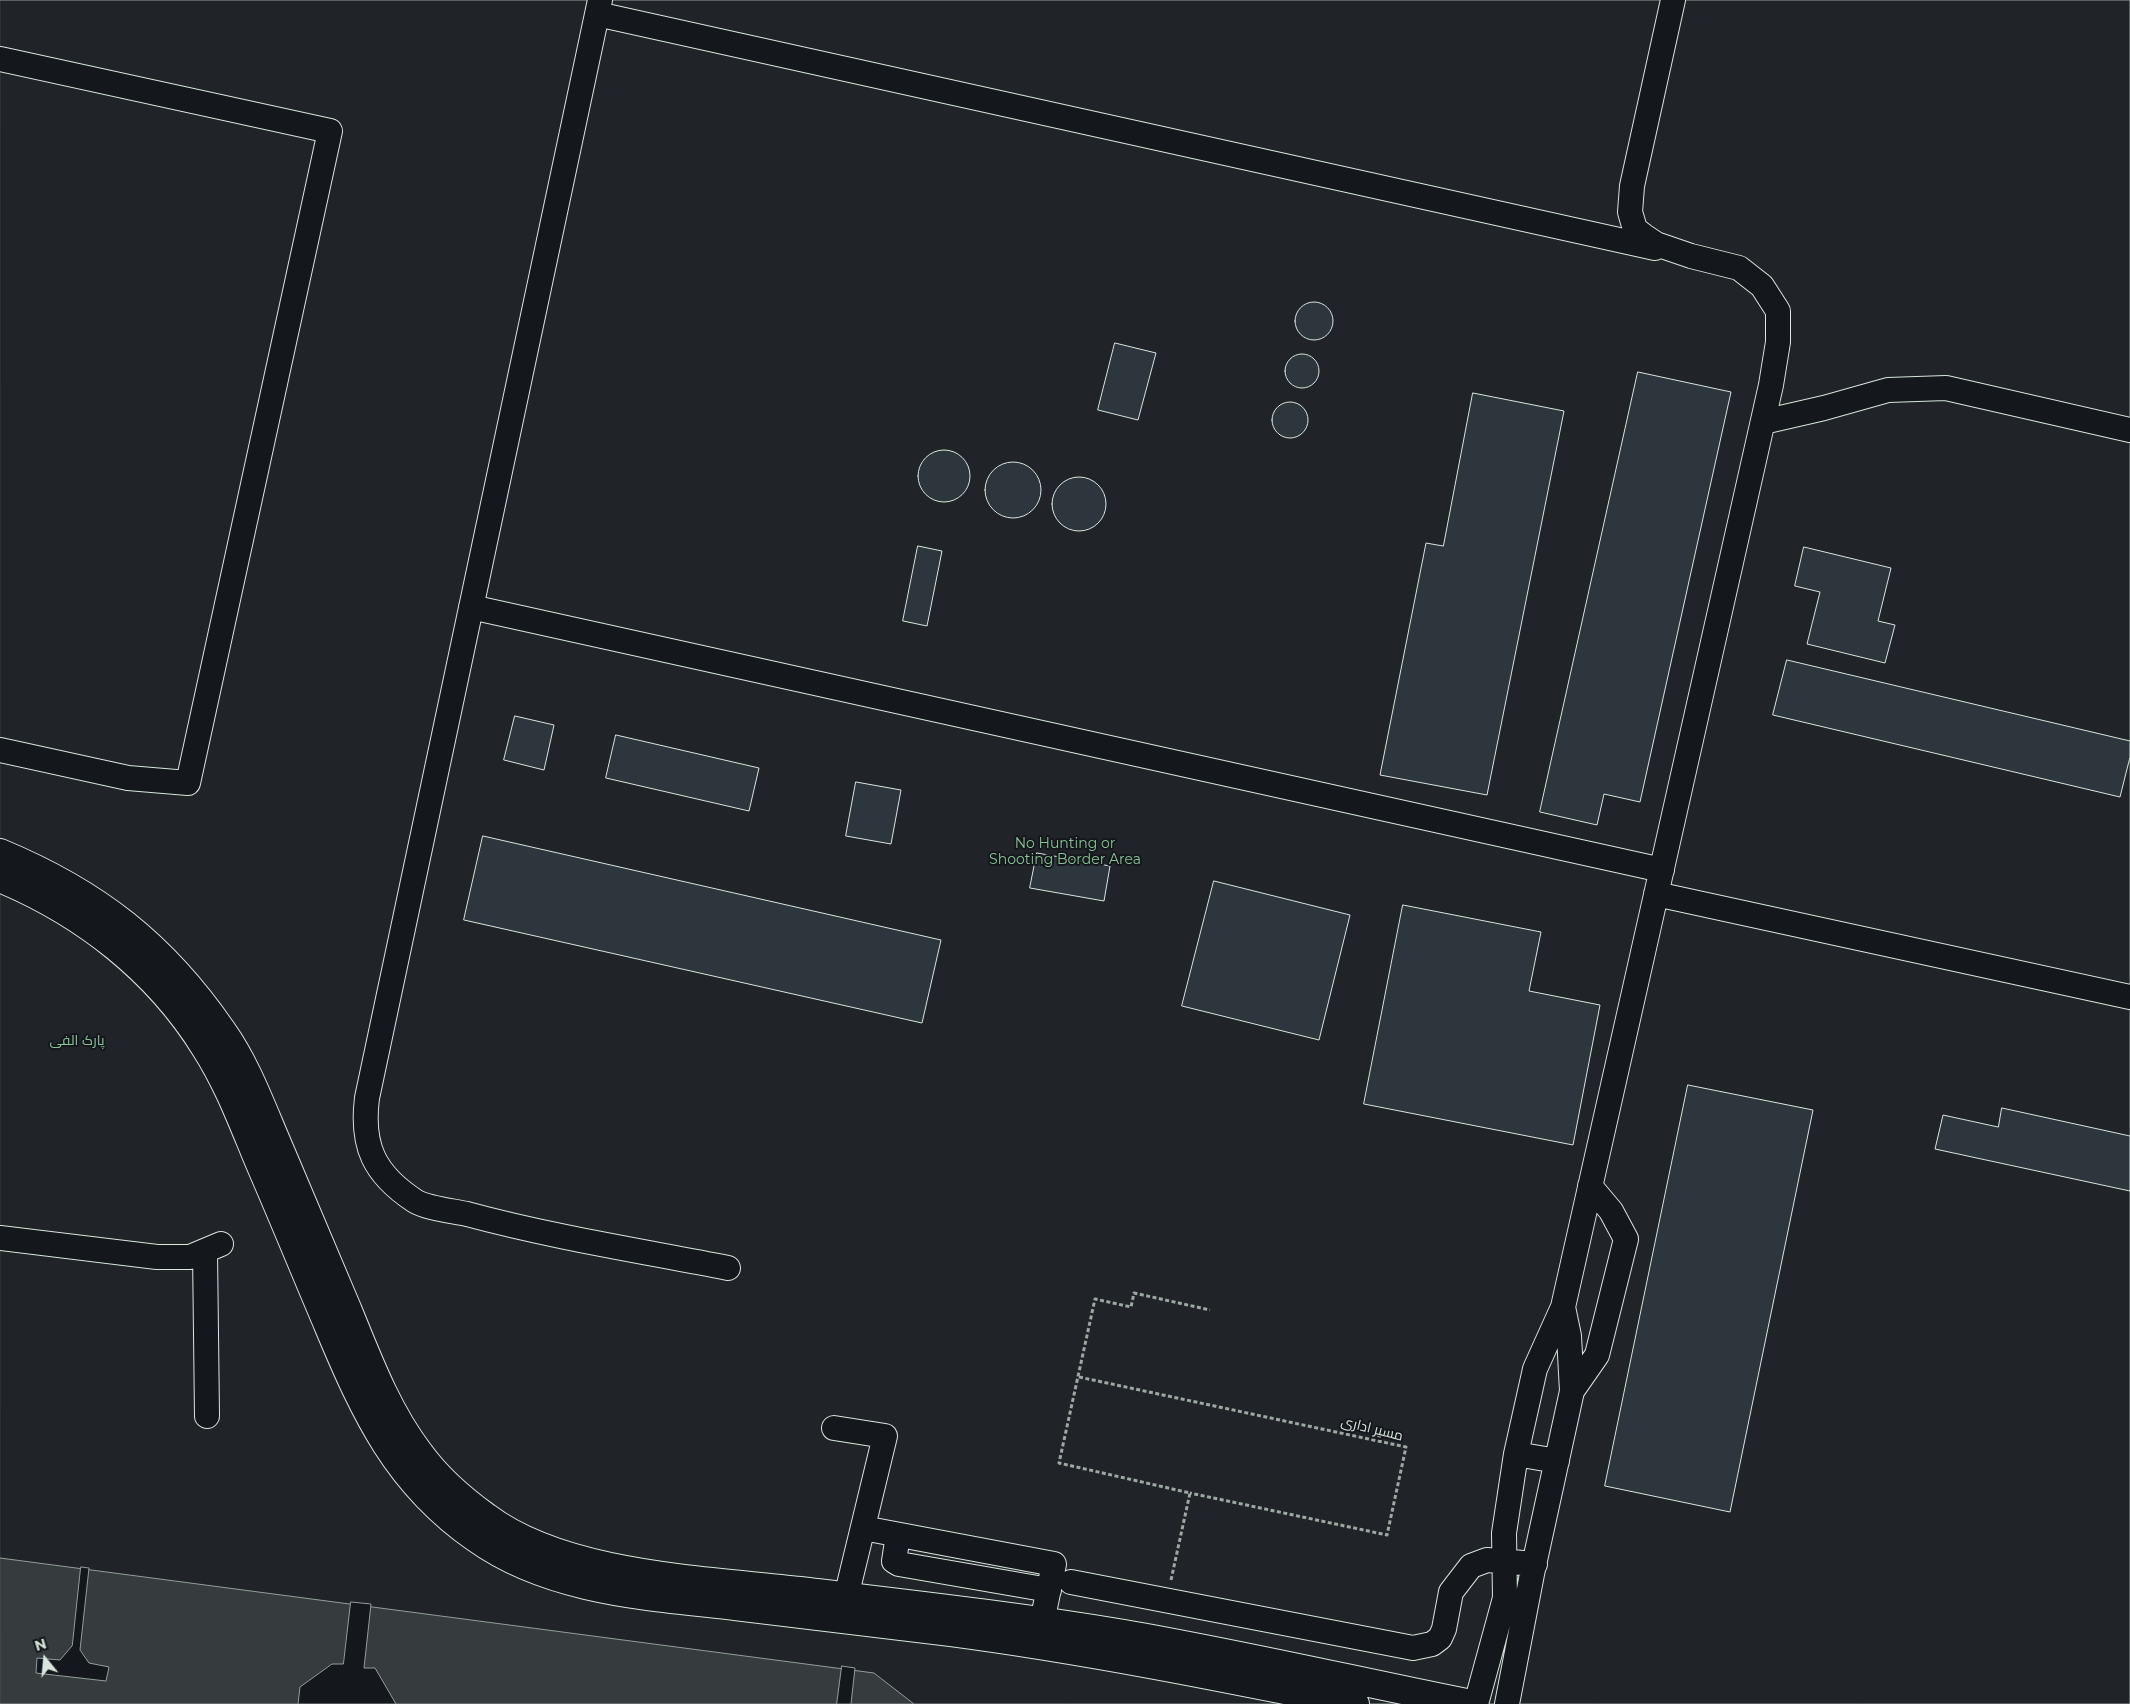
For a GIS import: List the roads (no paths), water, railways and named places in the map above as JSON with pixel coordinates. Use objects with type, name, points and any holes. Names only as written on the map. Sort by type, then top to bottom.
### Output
[{"type":"main road","points":[[0,853],[42,870],[97,903],[147,941],[186,983],[224,1034],[253,1088],[370,1364],[392,1411],[419,1454],[456,1494],[491,1521],[529,1543],[575,1559],[636,1572],[846,1596],[1124,1634],[1471,1704]]},
{"type":"main road","points":[[0,878],[32,891],[84,922],[132,958],[168,998],[205,1046],[232,1098],[349,1374],[372,1422],[401,1468],[440,1511],[478,1540],[520,1564],[569,1581],[633,1594],[952,1632],[1110,1655],[1355,1704]]},
{"type":"street","points":[[1674,0],[1632,186],[1630,212],[1635,229],[1644,236],[1656,244],[1691,256]]},
{"type":"street","points":[[728,1268],[493,1221],[417,1202],[392,1182],[377,1166],[368,1144],[364,1123],[367,1098],[598,7],[1738,268],[1762,286],[1778,312],[1778,342],[1763,422],[1563,1306],[1535,1369],[1516,1454],[1504,1533],[1505,1598],[1476,1704]]},
{"type":"street","points":[[0,59],[330,131],[188,783],[128,778],[0,750]]},
{"type":"street","points":[[1763,422],[1824,408],[1888,390],[1946,388],[2130,430]]},
{"type":"street","points":[[471,607],[1662,870]]},
{"type":"street","points":[[1656,894],[2130,997]]},
{"type":"street","points":[[1572,1391],[1597,1355],[1626,1239],[1611,1211],[1590,1186]]},
{"type":"street","points":[[0,1238],[157,1257],[190,1257],[213,1247],[207,1416]]},
{"type":"street","points":[[1507,1704],[1572,1391],[1569,1336],[1563,1306]]},
{"type":"street","points":[[834,1428],[885,1436],[846,1596]]},
{"type":"street","points":[[1516,1454],[1557,1461]]},
{"type":"street","points":[[863,1528],[1054,1564],[1042,1622]]},
{"type":"street","points":[[1071,1582],[1413,1648],[1423,1648],[1440,1638],[1444,1629],[1451,1592],[1471,1566],[1504,1533]]},
{"type":"street","points":[[1471,1566],[1487,1560],[1535,1564]]},
{"type":"park label","name":"No Hunting or Shooting Border Area","points":[[1065,852]]},
{"type":"park label","name":"پارک الفی","points":[[77,1041]]}]
